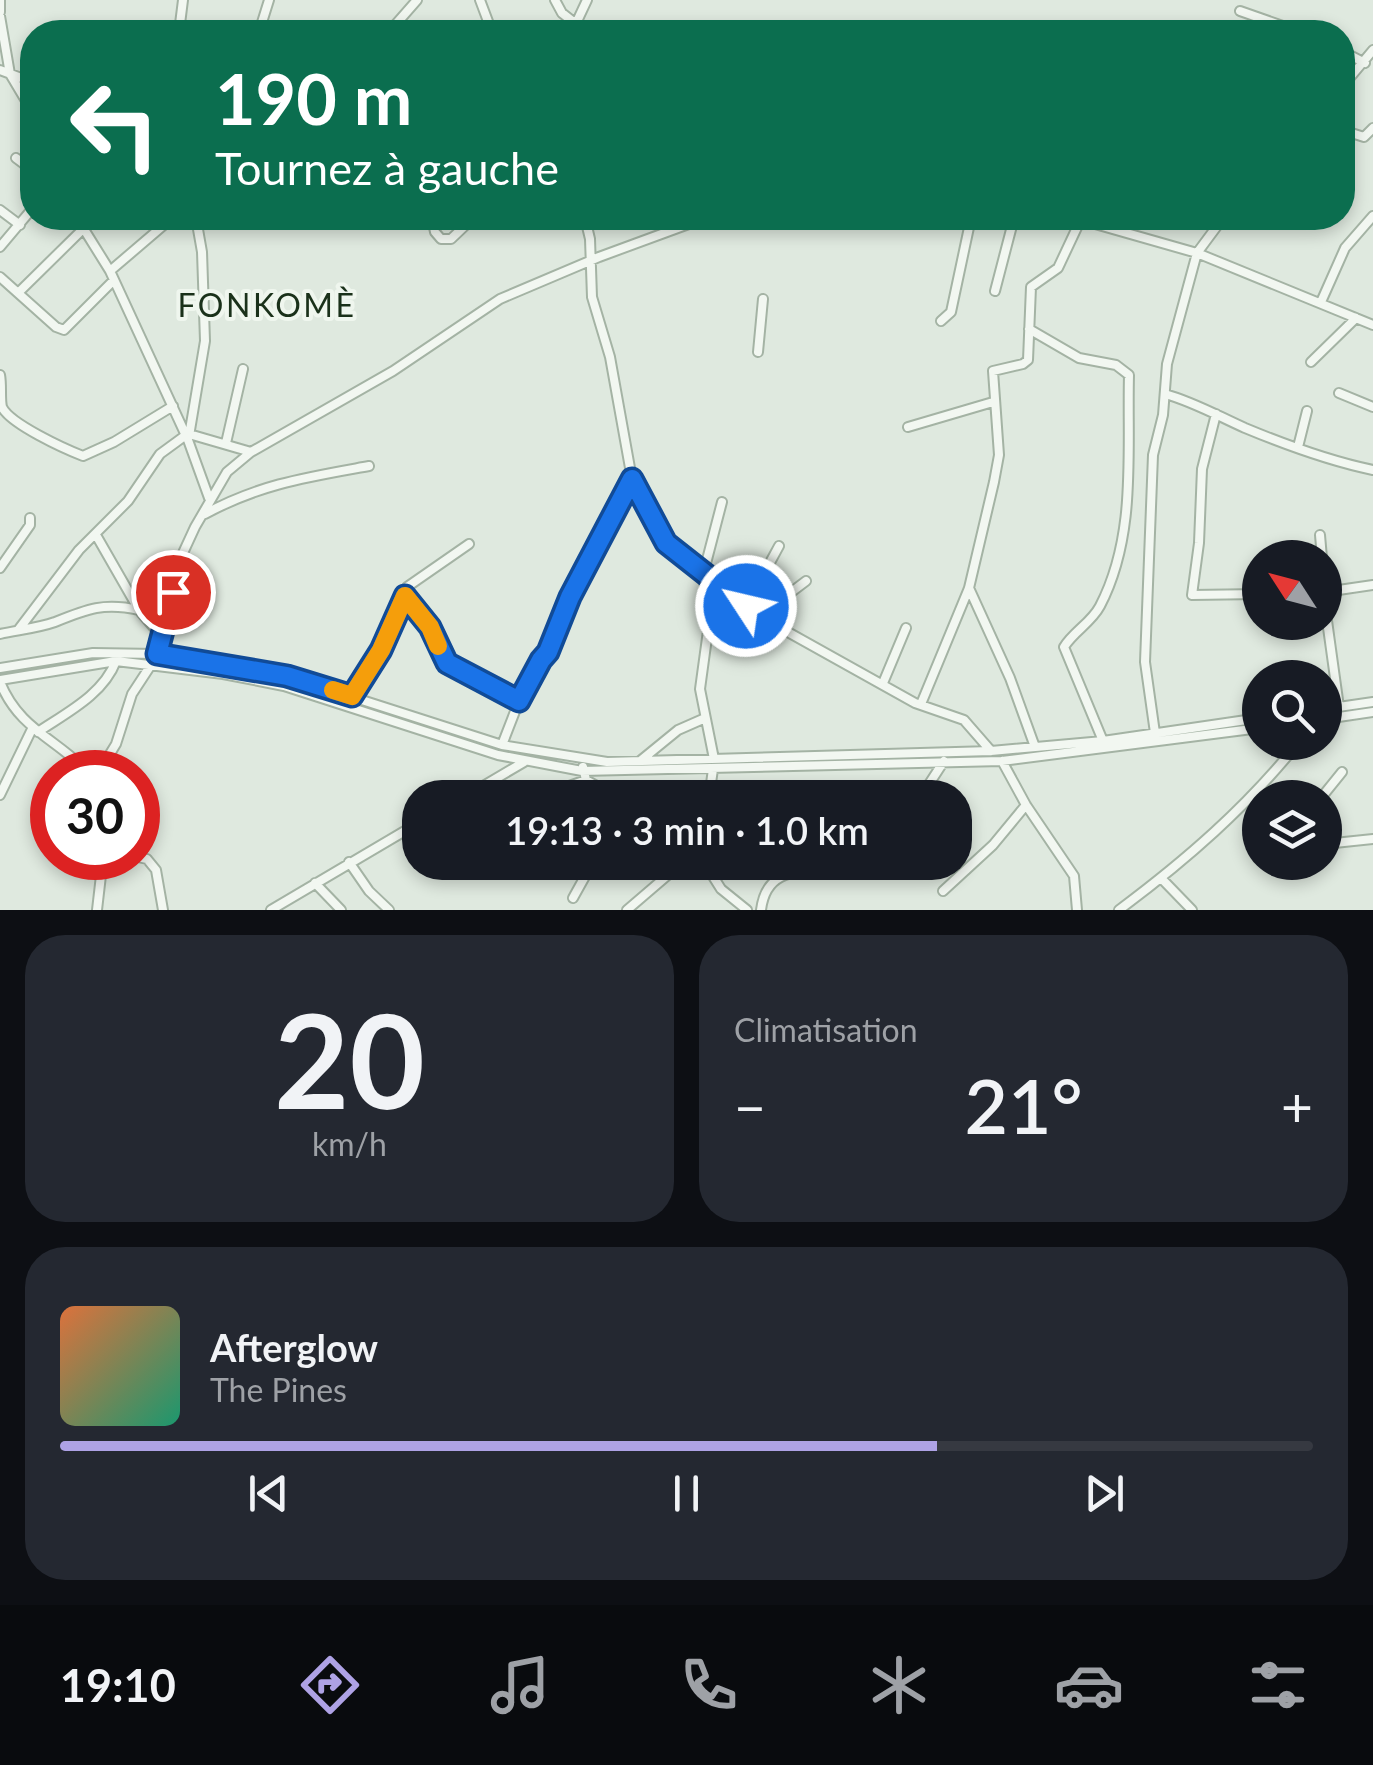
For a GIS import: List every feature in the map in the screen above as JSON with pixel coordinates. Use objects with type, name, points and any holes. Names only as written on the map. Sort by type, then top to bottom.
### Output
[{"type":"street","points":[[400,20],[417,0]]},
{"type":"street","points":[[2,1],[5,72],[20,94]]},
{"type":"street","points":[[1240,11],[1266,20]]},
{"type":"street","points":[[1355,73],[1373,50]]},
{"type":"street","points":[[1355,58],[1365,63]]},
{"type":"street","points":[[16,158],[20,161]]},
{"type":"street","points":[[0,210],[20,225],[0,247]]},
{"type":"street","points":[[1321,302],[1345,248],[1373,216]]},
{"type":"street","points":[[18,293],[83,230]]},
{"type":"street","points":[[86,230],[188,437],[209,498]]},
{"type":"street","points":[[0,277],[64,330],[160,230]]},
{"type":"street","points":[[188,437],[205,341],[198,230]]},
{"type":"street","points":[[435,230],[441,239],[450,240],[461,230]]},
{"type":"street","points":[[588,230],[592,297],[610,357],[632,479],[661,537],[703,574],[762,616],[921,704],[964,720],[1002,760],[1026,805],[1074,876],[1076,910]]},
{"type":"street","points":[[157,654],[178,566],[195,527],[227,472],[251,452],[393,371],[500,299],[666,230]]},
{"type":"street","points":[[940,321],[951,312],[968,230]]},
{"type":"street","points":[[995,291],[1011,230]]},
{"type":"street","points":[[921,704],[970,588],[996,472],[992,372],[1026,363],[1031,287],[1058,268],[1073,230]]},
{"type":"street","points":[[1119,230],[1197,253],[1373,325]]},
{"type":"street","points":[[1155,732],[1145,662],[1153,455],[1167,364],[1197,253],[1214,230]]},
{"type":"street","points":[[758,352],[763,299]]},
{"type":"street","points":[[1311,362],[1356,318]]},
{"type":"street","points":[[1030,329],[1079,358],[1116,365],[1129,375],[1125,530],[1112,579],[1099,608],[1064,647],[1103,741]]},
{"type":"street","points":[[226,442],[243,370]]},
{"type":"street","points":[[0,375],[2,407],[60,446],[83,456],[173,406]]},
{"type":"street","points":[[1165,394],[1298,448],[1373,470]]},
{"type":"street","points":[[1338,394],[1373,407]]},
{"type":"street","points":[[908,426],[993,402]]},
{"type":"street","points":[[1298,448],[1306,411]]},
{"type":"street","points":[[1216,414],[1202,469],[1200,543],[1192,594],[1242,594]]},
{"type":"street","points":[[20,629],[79,550],[128,501],[166,447],[188,437],[226,442],[251,452]]},
{"type":"street","points":[[205,514],[242,494],[276,482],[368,466]]},
{"type":"street","points":[[502,745],[519,701],[548,652],[570,597],[632,479]]},
{"type":"street","points":[[714,759],[700,689],[710,616],[703,574],[722,502]]},
{"type":"street","points":[[0,568],[30,526],[30,518]]},
{"type":"street","points":[[96,535],[139,610],[163,638]]},
{"type":"street","points":[[1320,536],[1320,540]]},
{"type":"street","points":[[352,696],[381,650],[407,587],[469,544]]},
{"type":"street","points":[[746,606],[779,546]]},
{"type":"street","points":[[762,616],[806,581]]},
{"type":"street","points":[[1342,590],[1373,585]]},
{"type":"street","points":[[970,588],[1010,678],[1035,748]]},
{"type":"street","points":[[405,596],[430,627],[447,663],[519,701]]},
{"type":"street","points":[[0,634],[53,623],[78,610],[115,604],[139,610]]},
{"type":"street","points":[[883,683],[906,628]]},
{"type":"street","points":[[0,668],[93,653],[157,654],[287,676],[584,770],[596,780]]},
{"type":"street","points":[[0,795],[35,731],[92,694],[105,682],[116,661]]},
{"type":"street","points":[[60,750],[9,703],[0,681],[116,661],[224,674],[284,686],[524,762],[584,770],[1002,760],[1242,730]]},
{"type":"street","points":[[113,750],[132,694],[151,665]]},
{"type":"street","points":[[1342,707],[1373,702]]},
{"type":"street","points":[[1342,717],[1373,712]]},
{"type":"street","points":[[640,761],[678,730],[703,719]]},
{"type":"street","points":[[567,780],[584,770],[640,761],[992,751],[1103,741],[1242,720]]},
{"type":"street","points":[[1268,780],[1284,760]]},
{"type":"street","points":[[932,780],[944,761]]},
{"type":"street","points":[[494,780],[524,762]]},
{"type":"street","points":[[711,780],[712,769]]},
{"type":"street","points":[[1336,780],[1342,772]]},
{"type":"street","points":[[942,891],[993,845],[1026,805]]},
{"type":"street","points":[[1119,910],[1242,808]]},
{"type":"street","points":[[271,910],[402,832]]},
{"type":"street","points":[[1342,842],[1373,839]]},
{"type":"street","points":[[349,862],[369,891],[389,910]]},
{"type":"street","points":[[1161,878],[1192,910]]},
{"type":"street","points":[[97,910],[100,880]]},
{"type":"street","points":[[158,880],[163,910]]},
{"type":"street","points":[[573,898],[583,880]]},
{"type":"street","points":[[627,910],[662,880]]},
{"type":"street","points":[[715,880],[747,910]]},
{"type":"street","points":[[761,910],[768,886],[774,880]]},
{"type":"street","points":[[315,883],[342,910]]},
{"type":"slow traffic","points":[[333,690],[352,696],[381,650],[405,596],[430,627],[438,646]]},
{"type":"district","name":"FONKOMÈ","points":[[267,304]]},
{"type":"route","points":[[173,592],[157,654],[287,676],[352,696],[381,650],[405,596],[430,627],[441,655],[452,668],[519,701],[552,645],[570,597],[632,479],[666,543],[746,606]]}]
